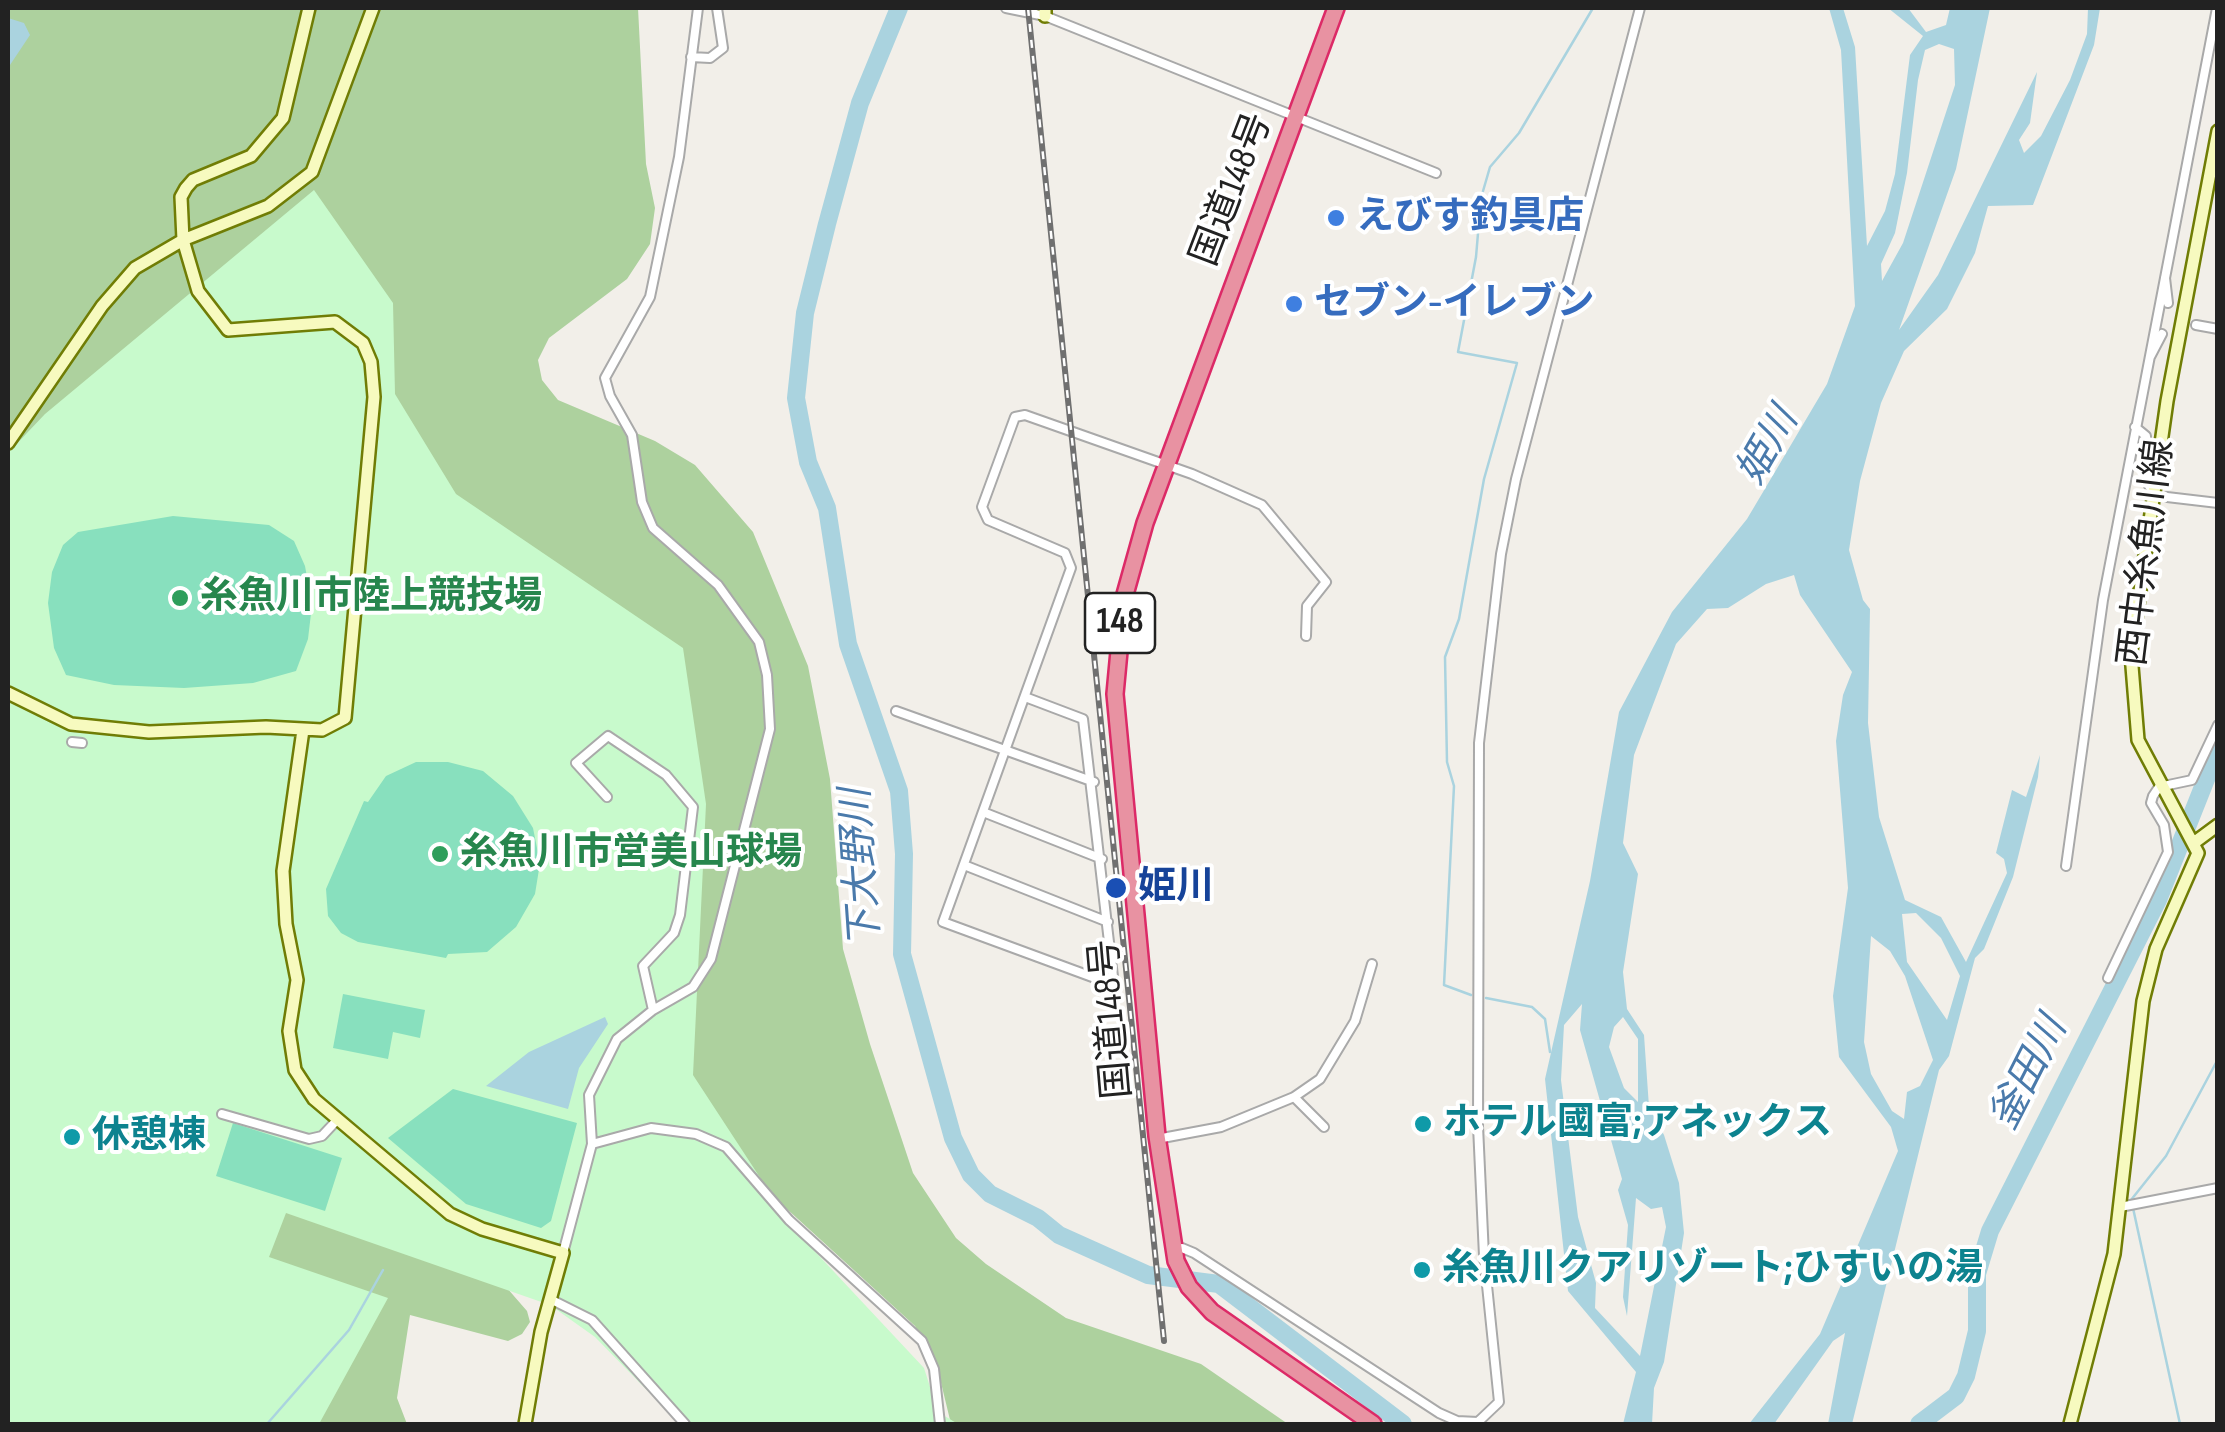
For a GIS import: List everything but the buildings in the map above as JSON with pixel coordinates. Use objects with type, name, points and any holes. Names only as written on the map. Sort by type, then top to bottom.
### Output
[{"type":"highway","name":"国道148号","points":[[1336,8],[1164,468],[1124,598],[1115,694],[1157,1140],[1173,1251],[1180,1271],[1212,1312],[1373,1424]]},
{"type":"street","points":[[8,693],[71,724],[179,734],[256,727],[334,727],[348,707],[375,380],[371,362],[363,343],[335,322],[228,330],[198,291],[182,240],[181,196],[186,188],[251,156],[283,118],[309,8]]},
{"type":"street","points":[[8,443],[124,281],[158,252],[268,206],[312,172],[373,8]]},
{"type":"street","points":[[525,1424],[550,1299],[592,1144],[589,1095],[617,1039],[654,1010],[693,987],[711,959],[770,729],[767,674],[752,626],[718,585],[653,528],[642,502],[632,435],[610,396],[606,378],[650,298],[679,157],[698,8]]},
{"type":"street","points":[[691,57],[710,58],[723,48],[717,8]]},
{"type":"street","points":[[1006,8],[1045,12],[1436,173]]},
{"type":"street","points":[[1173,1251],[1182,1248],[1194,1253],[1439,1414],[1457,1421],[1478,1422],[1499,1402],[1484,1256],[1478,1126],[1481,725],[1498,574],[1516,478],[1640,8]]},
{"type":"street","points":[[2066,866],[2103,600],[2217,8]]},
{"type":"street","name":"西中糸魚川線","points":[[2195,842],[2159,787],[2138,740],[2131,654],[2154,496],[2218,131]]},
{"type":"street","points":[[2164,274],[2168,303]]},
{"type":"street","points":[[2196,325],[2218,329]]},
{"type":"street","points":[[2147,361],[2162,334]]},
{"type":"street","points":[[1025,696],[1083,718],[1094,782],[1114,985],[944,922],[1070,568],[1065,553],[988,520],[982,507],[1008,427],[1015,417],[1025,415],[1164,468],[1192,474],[1262,505],[1326,582],[1307,606],[1306,636]]},
{"type":"street","points":[[2135,427],[2146,436],[2147,482],[2154,496]]},
{"type":"street","points":[[2168,497],[2218,503]]},
{"type":"street","points":[[896,711],[1094,782]]},
{"type":"street","points":[[2108,978],[2168,852],[2164,825],[2151,803],[2159,787],[2192,780],[2218,726]]},
{"type":"street","points":[[303,730],[283,871],[286,924],[297,980],[288,1031],[295,1070],[338,1120],[457,1218],[563,1252]]},
{"type":"street","points":[[607,797],[576,763],[608,736],[666,775],[694,807],[692,841],[674,933],[643,966],[654,1010]]},
{"type":"street","points":[[983,812],[1102,859]]},
{"type":"street","points":[[2070,1424],[2109,1281],[2142,1001],[2156,948],[2195,865],[2195,842],[2218,825]]},
{"type":"street","points":[[964,866],[1108,922]]},
{"type":"street","points":[[1157,1140],[1222,1127],[1294,1097],[1320,1079],[1350,1031],[1372,964]]},
{"type":"street","points":[[1294,1097],[1324,1127]]},
{"type":"street","points":[[222,1114],[308,1139],[322,1136],[338,1120]]},
{"type":"street","points":[[592,1144],[652,1128],[696,1134],[726,1147],[790,1220],[922,1341],[934,1369],[940,1424]]},
{"type":"street","points":[[2120,1207],[2218,1188]]},
{"type":"street","points":[[550,1299],[578,1309],[592,1320],[685,1424]]},
{"type":"green space","points":[[8,8],[638,8],[646,164],[655,208],[650,244],[627,279],[549,338],[538,360],[542,380],[558,400],[655,441],[695,465],[753,532],[808,666],[830,779],[843,949],[870,1044],[913,1173],[956,1238],[986,1264],[1066,1318],[1201,1364],[1288,1424],[951,1424],[936,1362],[915,1326],[764,1188],[500,1280],[527,1311],[530,1322],[522,1334],[508,1341],[410,1315],[397,1398],[407,1424],[14,1424],[8,1386]]},
{"type":"green space","points":[[314,190],[393,303],[395,394],[456,494],[683,648],[706,804],[693,1075],[793,1228],[924,1368],[938,1412],[958,1424],[680,1424],[595,1337],[550,1305],[286,1213],[269,1257],[388,1298],[319,1424],[8,1424],[8,453],[45,414]]},
{"type":"green space","name":"糸魚川市陸上競技場","points":[[173,516],[269,525],[294,541],[305,566],[312,605],[308,639],[296,671],[253,683],[184,688],[114,685],[66,675],[54,648],[48,603],[52,572],[63,545],[78,532]]},
{"type":"green space","name":"糸魚川市営美山球場","points":[[416,762],[448,762],[483,771],[513,796],[533,828],[540,863],[535,894],[516,927],[487,952],[448,954],[446,958],[358,942],[341,933],[328,916],[326,889],[364,801],[368,802],[386,776]]},
{"type":"green space","points":[[343,994],[425,1010],[420,1038],[393,1032],[388,1059],[333,1048]]},
{"type":"green space","points":[[453,1089],[577,1123],[551,1221],[541,1228],[466,1204],[388,1138]]},
{"type":"green space","points":[[233,1123],[342,1158],[325,1211],[216,1176]]},
{"type":"water","points":[[1829,8],[1843,8],[1855,47],[1867,246],[1885,211],[1895,174],[1910,55],[1923,36],[1888,8],[1908,8],[1926,32],[1946,25],[1950,8],[1990,8],[1956,169],[1899,330],[1938,275],[2037,72],[2030,123],[2019,140],[2024,153],[2041,136],[2070,80],[2087,34],[2088,8],[2100,8],[2094,45],[2033,205],[1988,206],[1975,253],[1947,309],[1904,351],[1881,403],[1860,481],[1849,550],[1863,600],[1870,609],[1868,723],[1879,817],[1905,900],[1941,917],[1966,962],[2007,873],[2004,859],[1996,853],[2012,790],[2026,797],[2040,755],[2038,777],[2013,877],[1984,949],[1975,958],[1949,1056],[1939,1070],[1852,1424],[1828,1424],[1845,1333],[1833,1341],[1774,1424],[1749,1424],[1820,1334],[1898,1151],[1891,1127],[1839,1057],[1833,996],[1848,888],[1836,741],[1843,695],[1852,672],[1800,595],[1794,575],[1766,584],[1728,608],[1707,609],[1676,644],[1634,755],[1623,843],[1638,874],[1623,972],[1627,1009],[1644,1035],[1649,1107],[1664,1135],[1679,1183],[1684,1233],[1664,1362],[1654,1388],[1652,1424],[1623,1424],[1636,1372],[1568,1291],[1545,1079],[1590,881],[1619,712],[1672,612],[1747,519],[1827,384],[1855,306],[1841,50]],"holes":[[[1939,44],[1954,49],[1955,85],[1903,243],[1882,281],[1881,264],[1895,233],[1907,173],[1925,50]],[[1916,913],[1941,938],[1960,976],[1947,1020],[1907,962],[1902,914]],[[1871,936],[1890,951],[1905,976],[1933,1060],[1920,1086],[1907,1092],[1904,1119],[1892,1111],[1871,1074],[1864,1042]],[[1582,1004],[1580,1030],[1622,1179],[1618,1190],[1628,1225],[1623,1297],[1627,1316],[1636,1198],[1651,1209],[1662,1207],[1666,1227],[1640,1356],[1595,1308],[1596,1283],[1578,1217],[1561,1080],[1564,1025]],[[1623,1017],[1638,1039],[1638,1102],[1624,1088],[1609,1047],[1614,1027]]]},
{"type":"water","points":[[8,18],[24,23],[30,35],[8,68]]},
{"type":"water","points":[[605,1017],[608,1024],[579,1068],[568,1109],[486,1086],[529,1052]]},
{"type":"waterway","name":"下大野川","points":[[899,8],[860,103],[827,224],[805,313],[796,398],[808,462],[827,508],[848,644],[899,791],[904,854],[902,954],[953,1138],[971,1175],[990,1194],[1038,1218],[1059,1235],[1148,1275],[1219,1284],[1403,1424]]},
{"type":"waterway","points":[[1471,995],[1444,985],[1454,786],[1447,762],[1445,657],[1459,619],[1484,479],[1517,363],[1458,352],[1476,257],[1481,198],[1490,167],[1519,133],[1593,8]]},
{"type":"waterway","name":"釜田川","points":[[1919,1424],[1956,1396],[1966,1376],[1977,1331],[1977,1274],[1990,1231],[2158,900],[2218,749]]},
{"type":"waterway","points":[[1486,998],[1532,1007],[1545,1019],[1550,1052]]},
{"type":"waterway","points":[[2131,1200],[2166,1156],[2218,1059]]},
{"type":"waterway","points":[[2133,1208],[2180,1424]]},
{"type":"waterway","points":[[267,1424],[349,1330],[383,1270]]},
{"type":"railway","points":[[1028,8],[1164,1341]]},
{"type":"place","name":"えびす釣具店","points":[[1336,218]]},
{"type":"place","name":"セブン-イレブン","points":[[1294,304]]},
{"type":"place","name":"糸魚川市陸上競技場","points":[[180,598]]},
{"type":"place","name":"糸魚川市営美山球場","points":[[440,854]]},
{"type":"place","name":"姫川","points":[[1116,888]]},
{"type":"place","name":"ホテル國富;アネックス","points":[[1423,1124]]},
{"type":"place","name":"休憩棟","points":[[72,1137]]},
{"type":"place","name":"糸魚川クアリゾート;ひすいの湯","points":[[1422,1270]]}]
